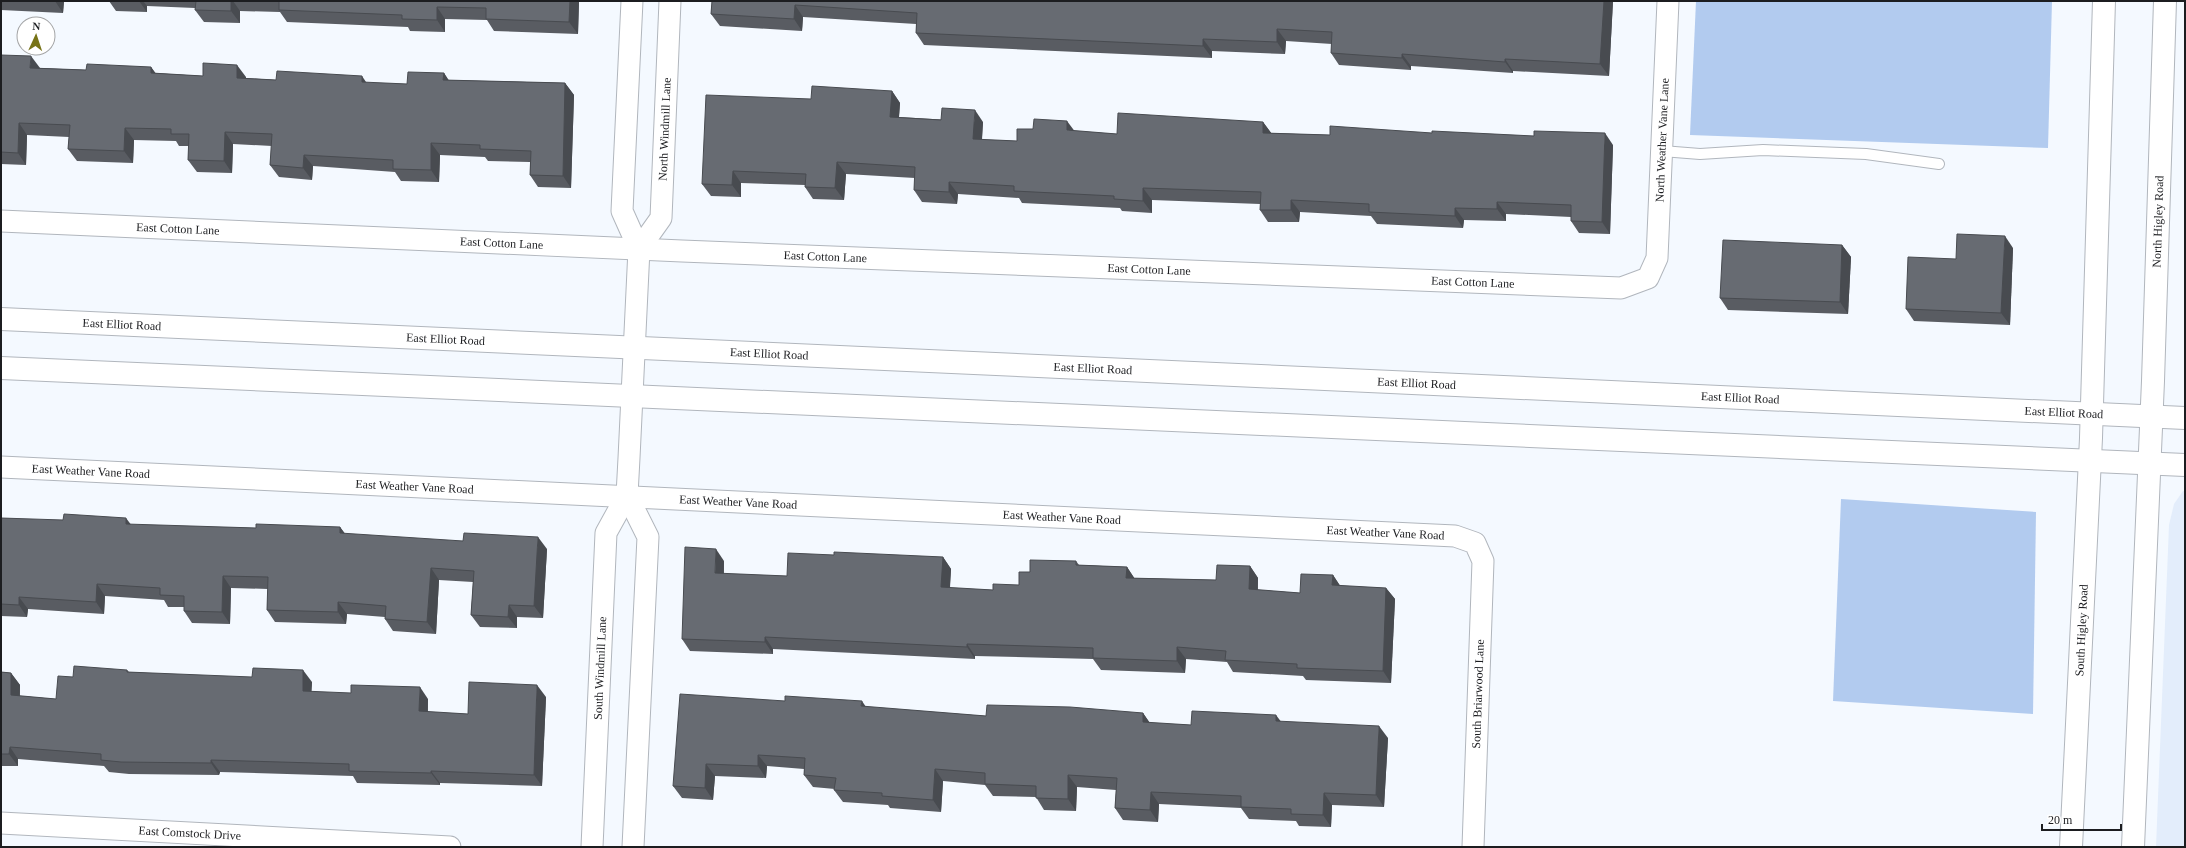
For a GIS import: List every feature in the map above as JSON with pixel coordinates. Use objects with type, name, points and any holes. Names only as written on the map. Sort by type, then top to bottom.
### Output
[{"type":"main road","points":[[2091,414],[2104,1]]},
{"type":"main road","name":"North Higley Road","points":[[2150,464],[2165,1]]},
{"type":"main road","name":"East Elliot Road","points":[[1,319],[634,346],[2185,418]]},
{"type":"main road","points":[[1,368],[2090,462],[2185,465]]},
{"type":"main road","name":"South Higley Road","points":[[2071,847],[2090,462],[2091,414]]},
{"type":"main road","points":[[2134,847],[2150,464]]},
{"type":"street","points":[[632,1],[622,211],[638,249],[634,346]]},
{"type":"street","name":"North Windmill Lane","points":[[638,249],[661,218],[670,1]]},
{"type":"street","name":"North Weather Vane Lane","points":[[1648,278],[1657,258],[1668,1]]},
{"type":"street","name":"East Cotton Lane","points":[[1,221],[638,249],[1621,288],[1648,278]]},
{"type":"street","name":"South Windmill Lane","points":[[592,847],[606,533],[628,495],[634,346]]},
{"type":"street","name":"East Weather Vane Road","points":[[1,467],[628,495],[1455,536],[1475,543]]},
{"type":"street","name":"South Windmill Lane","points":[[628,495],[648,536],[633,847]]},
{"type":"street","name":"South Briarwood Lane","points":[[1473,847],[1483,561],[1475,543]]},
{"type":"street","name":"East Comstock Drive","points":[[1,823],[450,847]]},
{"type":"lane","points":[[1662,151],[1700,154],[1763,150],[1866,154],[1939,164]]},
{"type":"shaded area","points":[[1696,1],[2052,1],[2048,148],[1690,135]]},
{"type":"shaded area","points":[[2183,491],[2185,491],[2185,847],[2156,847],[2169,525],[2174,504]]},
{"type":"shaded area","points":[[1841,499],[2036,512],[2033,714],[1833,701]]},
{"type":"building","points":[[196,1],[231,1],[231,11],[195,10]]},
{"type":"building","points":[[279,1],[570,1],[569,22],[486,19],[486,8],[437,7],[437,20],[402,19],[402,15],[279,10]]},
{"type":"building","points":[[712,1],[1604,1],[1600,64],[1505,59],[1505,62],[1402,54],[1402,58],[1331,53],[1332,32],[1277,29],[1277,42],[1203,39],[1203,46],[916,33],[917,13],[795,5],[794,19],[711,14]]},
{"type":"building","points":[[1,55],[31,56],[30,68],[86,70],[87,64],[151,67],[151,73],[203,76],[203,63],[237,65],[237,78],[276,80],[277,71],[362,76],[362,82],[407,84],[408,72],[444,73],[443,80],[565,83],[563,176],[530,175],[531,151],[480,149],[480,145],[431,143],[431,170],[393,169],[393,160],[304,155],[303,168],[270,165],[272,134],[225,132],[224,161],[188,160],[189,134],[171,134],[171,129],[125,128],[124,151],[68,149],[70,125],[19,123],[18,153],[1,152]]},
{"type":"building","points":[[812,86],[892,91],[890,117],[941,120],[942,108],[975,110],[973,139],[1017,141],[1017,129],[1033,129],[1034,119],[1067,121],[1067,130],[1117,134],[1118,113],[1263,122],[1263,133],[1330,135],[1330,126],[1432,133],[1432,131],[1534,136],[1534,131],[1605,133],[1602,222],[1571,221],[1571,205],[1497,202],[1497,209],[1455,208],[1455,216],[1369,212],[1369,204],[1291,200],[1291,210],[1260,210],[1261,192],[1143,188],[1143,201],[1114,199],[1114,196],[1014,191],[1014,186],[949,182],[949,192],[914,190],[915,167],[837,162],[835,188],[805,187],[806,174],[733,171],[732,185],[702,184],[706,95],[811,99]]},
{"type":"building","points":[[1957,234],[2005,236],[2001,313],[1906,309],[1908,257],[1956,259]]},
{"type":"building","points":[[1723,240],[1842,245],[1840,302],[1720,298]]},
{"type":"building","points":[[64,514],[126,518],[126,524],[256,528],[256,524],[340,527],[340,533],[463,541],[464,533],[538,537],[534,606],[509,605],[508,617],[471,615],[474,571],[431,568],[427,622],[385,619],[386,606],[338,602],[338,612],[267,610],[268,577],[223,576],[222,612],[184,611],[184,596],[160,595],[160,588],[97,584],[96,602],[19,597],[19,605],[1,604],[1,518],[63,520]]},
{"type":"building","points":[[685,547],[716,549],[715,573],[787,576],[788,553],[834,555],[834,552],[943,557],[941,587],[993,590],[993,584],[1019,585],[1019,572],[1030,572],[1030,560],[1076,561],[1076,565],[1127,567],[1126,578],[1216,580],[1217,565],[1250,566],[1249,589],[1300,593],[1301,574],[1333,575],[1332,585],[1386,588],[1383,671],[1297,668],[1297,664],[1225,660],[1226,651],[1177,647],[1177,661],[1093,658],[1093,648],[967,644],[967,647],[765,637],[765,642],[682,639]]},
{"type":"building","points":[[74,666],[127,670],[127,672],[252,677],[253,668],[303,670],[303,691],[351,693],[351,685],[420,687],[419,711],[468,714],[469,682],[537,685],[534,775],[431,771],[431,773],[349,771],[349,764],[211,760],[211,763],[121,762],[101,760],[101,754],[10,747],[9,754],[1,754],[1,672],[11,673],[11,695],[56,699],[58,676],[73,677]]},
{"type":"building","points":[[680,694],[785,701],[785,696],[862,701],[861,706],[986,716],[987,705],[1070,707],[1143,713],[1143,722],[1191,725],[1192,711],[1276,715],[1276,721],[1379,726],[1376,795],[1324,793],[1323,815],[1291,814],[1291,809],[1241,807],[1241,796],[1151,792],[1150,810],[1115,808],[1117,778],[1068,775],[1068,799],[1036,798],[1036,786],[985,784],[985,773],[935,769],[933,800],[882,796],[882,793],[834,790],[836,778],[804,775],[805,758],[758,755],[758,766],[706,764],[705,788],[673,786]]}]
